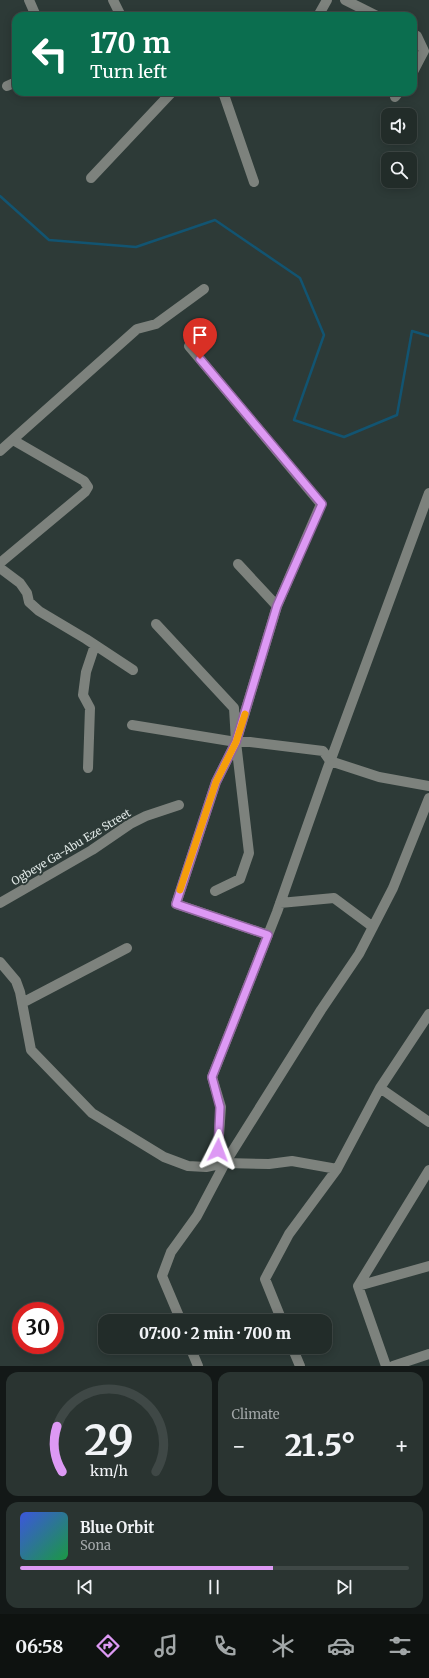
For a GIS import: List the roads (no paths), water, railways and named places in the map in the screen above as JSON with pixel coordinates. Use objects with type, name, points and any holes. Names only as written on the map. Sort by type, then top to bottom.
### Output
[{"type":"street","points":[[29,0],[34,12]]},
{"type":"street","points":[[113,0],[119,12]]},
{"type":"street","points":[[320,12],[327,0]]},
{"type":"street","points":[[345,0],[369,12]]},
{"type":"street","points":[[417,36],[424,51],[417,64]]},
{"type":"street","points":[[91,178],[168,96]]},
{"type":"street","points":[[224,96],[254,182]]},
{"type":"street","points":[[0,451],[137,329],[156,324],[204,289]]},
{"type":"street","points":[[189,346],[322,504],[277,606],[236,742],[216,782],[176,904],[268,935]]},
{"type":"street","points":[[0,563],[85,492],[88,487],[84,481],[13,440]]},
{"type":"street","points":[[225,1164],[218,1150],[220,1107],[212,1077],[280,903],[330,761],[429,493]]},
{"type":"street","points":[[238,564],[277,606]]},
{"type":"street","points":[[0,568],[20,583],[27,593],[29,602],[39,611],[133,670]]},
{"type":"street","points":[[156,624],[234,708],[236,742],[249,853],[240,879],[216,891]]},
{"type":"street","points":[[88,768],[90,708],[83,695],[86,672],[95,645]]},
{"type":"street","points":[[132,726],[236,742],[323,751],[330,761],[379,777],[429,786]]},
{"type":"street","points":[[179,1314],[162,1276],[171,1252],[197,1216],[225,1164],[321,1010],[359,954],[393,888],[429,798]]},
{"type":"street","name":"Ogbeye Ga-Abu Eze Street","points":[[0,903],[92,850],[130,824],[146,816],[179,805]]},
{"type":"street","points":[[280,903],[334,898],[373,927]]},
{"type":"street","points":[[22,1003],[127,948]]},
{"type":"street","points":[[0,962],[16,981],[31,1050],[92,1113],[164,1157],[188,1166],[206,1167],[225,1164],[269,1164],[292,1161],[337,1169]]},
{"type":"street","points":[[279,1314],[265,1278],[290,1234],[337,1169],[380,1088],[429,1014]]},
{"type":"street","points":[[380,1088],[429,1122]]},
{"type":"street","points":[[358,1286],[429,1170]]},
{"type":"street","points":[[358,1286],[429,1266]]},
{"type":"street","points":[[358,1286],[386,1366]]},
{"type":"street","points":[[193,1354],[198,1366]]},
{"type":"street","points":[[295,1354],[300,1366]]},
{"type":"street","points":[[393,1366],[429,1354]]},
{"type":"waterway","points":[[0,196],[49,240],[136,247],[215,220],[300,278],[324,335],[294,420],[344,437],[397,415],[412,331],[429,336]]}]
